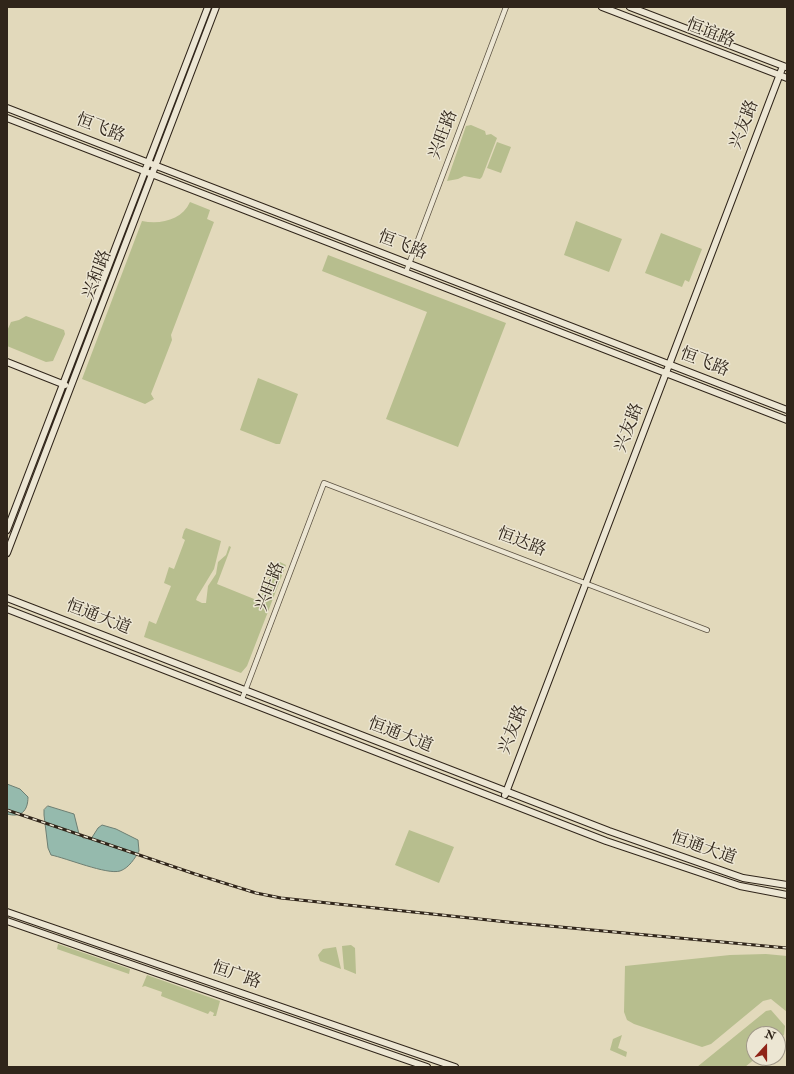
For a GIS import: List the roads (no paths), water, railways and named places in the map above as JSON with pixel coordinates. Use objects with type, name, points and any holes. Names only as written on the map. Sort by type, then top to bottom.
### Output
[{"type":"main road","name":"兴和路","points":[[7,530],[208,7]]},
{"type":"main road","name":"兴和路","points":[[7,553],[216,7]]},
{"type":"main road","name":"恒谊路","points":[[602,7],[787,78]]},
{"type":"main road","name":"恒谊路","points":[[630,7],[785,67]]},
{"type":"main road","name":"兴友路","points":[[503,800],[585,583],[670,365],[779,75],[785,67]]},
{"type":"main road","name":"恒飞路","points":[[7,108],[787,410]]},
{"type":"main road","name":"恒飞路","points":[[7,118],[787,420]]},
{"type":"main road","points":[[7,362],[70,387]]},
{"type":"main road","name":"恒通大道","points":[[7,598],[506,792],[721,871],[743,878],[787,885]]},
{"type":"main road","name":"恒通大道","points":[[7,609],[606,841],[718,880],[787,895]]},
{"type":"main road","name":"恒广路","points":[[7,912],[455,1067]]},
{"type":"main road","name":"恒广路","points":[[7,920],[428,1067]]},
{"type":"street","name":"兴旺路","points":[[406,272],[506,7]]},
{"type":"street","name":"兴旺路","points":[[242,699],[324,483]]},
{"type":"street","name":"恒达路","points":[[324,483],[707,630]]},
{"type":"water","points":[[7,784],[20,789],[28,797],[27,806],[20,814],[7,814]]},
{"type":"water","points":[[48,806],[74,814],[79,834],[83,838],[91,839],[98,828],[102,825],[116,829],[138,840],[139,851],[134,860],[123,870],[114,872],[51,855],[48,848],[44,815],[44,810]]},
{"type":"railway","points":[[7,810],[195,874],[256,893],[281,898],[517,923],[787,948]]}]
